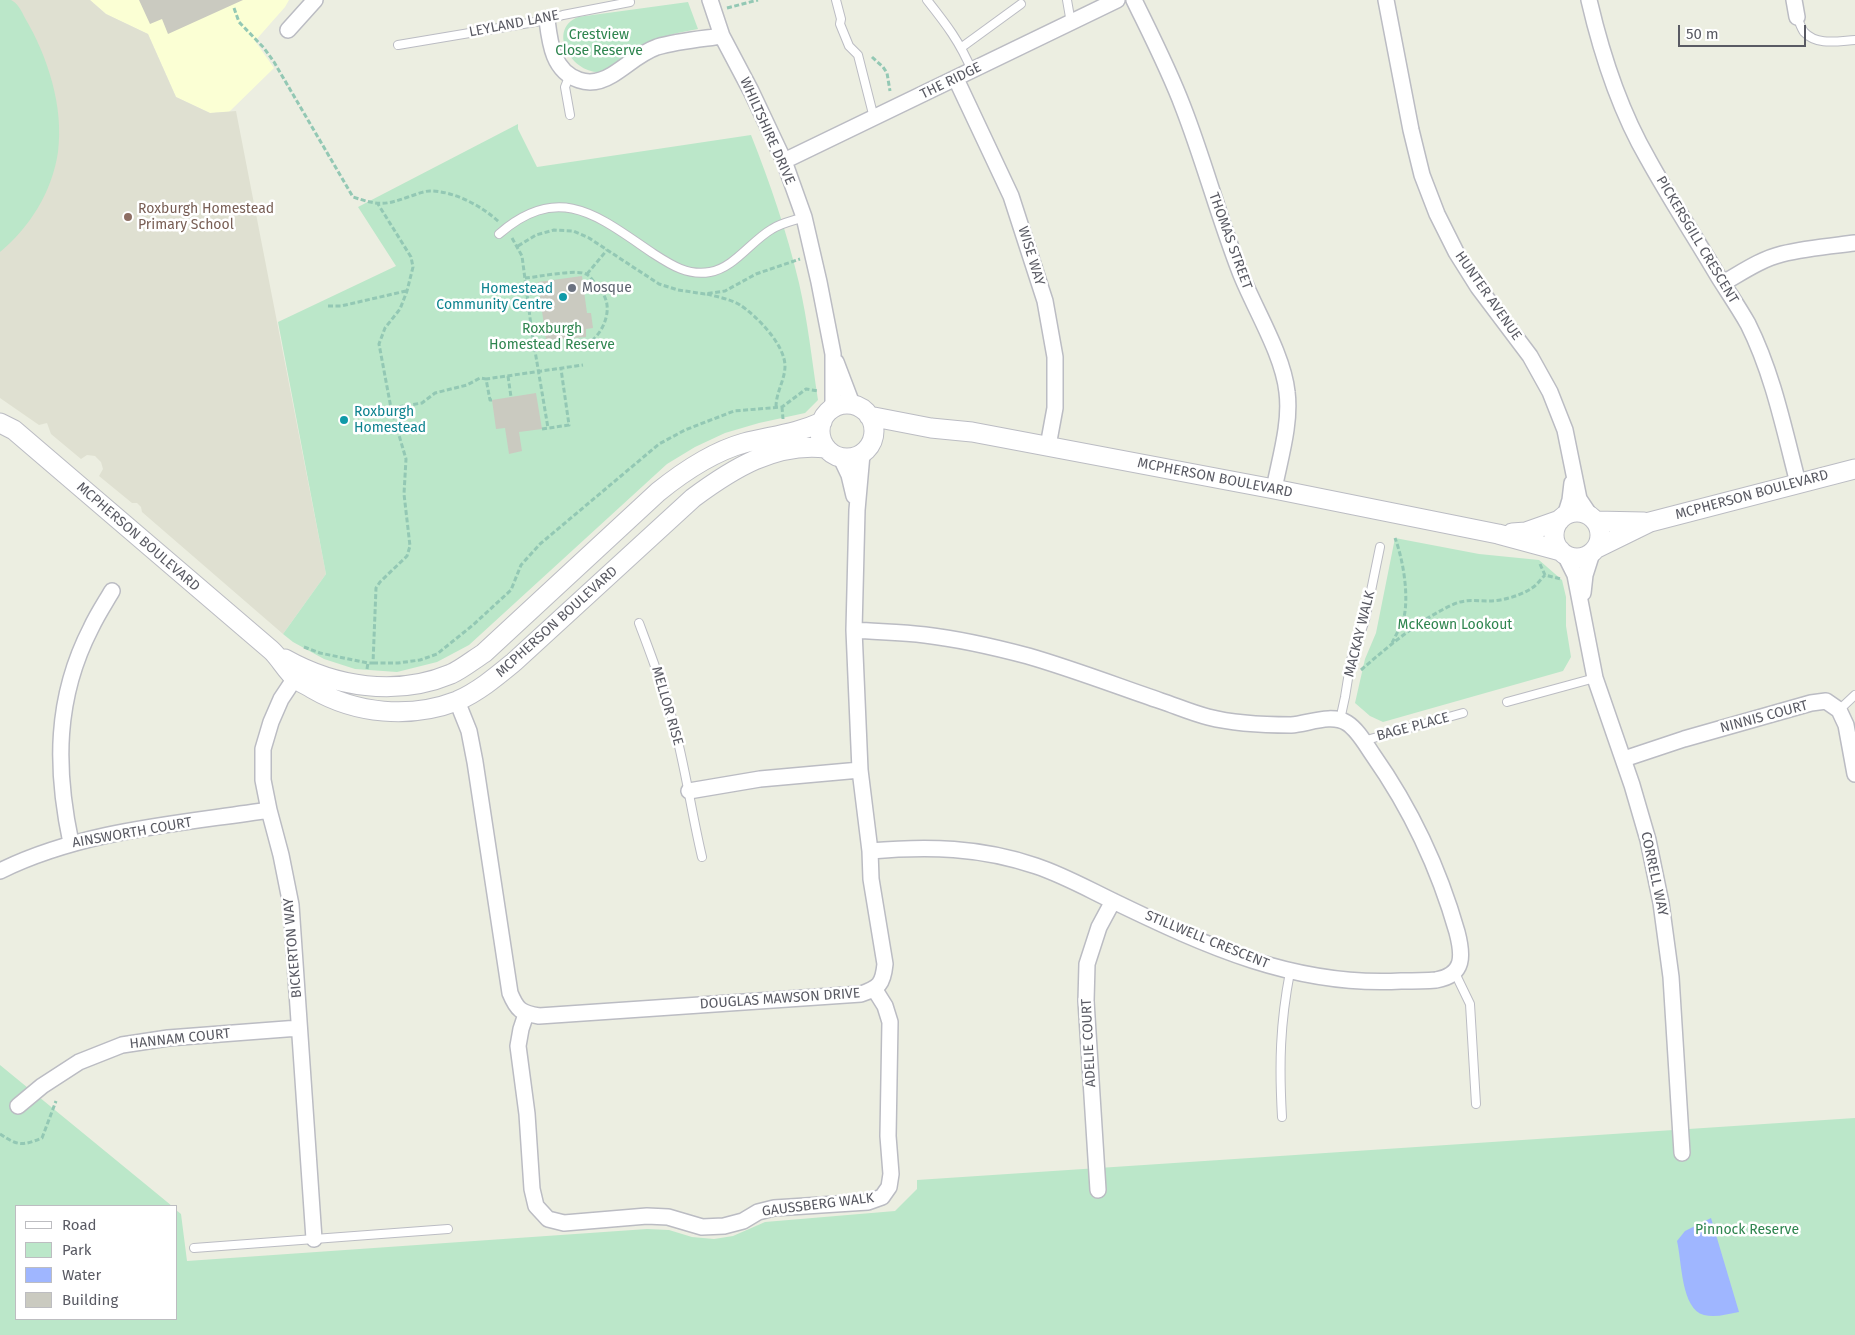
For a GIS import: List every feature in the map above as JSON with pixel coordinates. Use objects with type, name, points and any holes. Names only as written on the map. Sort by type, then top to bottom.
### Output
[{"type":"street","points":[[288,30],[316,0]]},
{"type":"street","name":"THE RIDGE","points":[[784,161],[1118,0]]},
{"type":"street","name":"THOMAS STREET","points":[[1134,0],[1164,61],[1183,108],[1241,274],[1279,360],[1287,392],[1286,421],[1274,489]]},
{"type":"street","name":"HUNTER AVENUE","points":[[1386,0],[1411,130],[1422,174],[1434,206],[1460,259],[1478,287],[1530,356],[1550,392],[1565,430],[1579,499],[1593,519]]},
{"type":"street","name":"PICKERSGILL CRESCENT","points":[[1589,0],[1610,78],[1628,122],[1647,158],[1748,324],[1766,366],[1798,483]]},
{"type":"street","points":[[1794,0],[1797,17]]},
{"type":"street","name":"WHILTSHIRE DRIVE","points":[[712,6],[722,36],[751,91],[784,161],[804,217],[819,282],[832,354],[852,404]]},
{"type":"street","points":[[547,20],[553,53],[560,67],[569,77],[584,82],[598,81],[610,76],[636,58],[657,47],[722,36]]},
{"type":"street","name":"WISE WAY","points":[[956,78],[1011,196],[1045,301],[1055,357],[1055,408],[1048,446]]},
{"type":"street","points":[[1723,283],[1780,254],[1855,243]]},
{"type":"street","name":"WHILTSHIRE DRIVE","points":[[829,408],[832,354]]},
{"type":"street","points":[[842,404],[852,404],[861,408],[870,416],[873,425],[867,448],[853,457],[834,453],[821,440],[820,430],[829,408],[842,404]]},
{"type":"street","name":"MCPHERSON BOULEVARD","points":[[298,673],[351,684],[385,688],[416,684],[452,674],[490,648],[682,472],[710,457],[742,444],[804,430],[829,408]]},
{"type":"street","name":"MCPHERSON BOULEVARD","points":[[870,416],[931,428],[972,432],[1274,489],[1498,534],[1540,544],[1563,553]]},
{"type":"street","name":"MCPHERSON BOULEVARD","points":[[0,423],[14,430],[329,698],[367,709],[392,712],[425,709],[458,701],[488,683],[514,662],[693,498],[720,478],[748,463],[782,450],[808,446],[834,453]]},
{"type":"street","name":"MCPHERSON BOULEVARD","points":[[867,448],[894,432],[931,428]]},
{"type":"street","name":"DOUGLAS MAWSON DRIVE","points":[[526,1014],[539,1016],[851,995],[875,990],[884,978],[885,964],[871,878],[870,851],[860,770],[854,630],[857,510],[867,448]]},
{"type":"street","name":"DOUGLAS MAWSON DRIVE","points":[[834,453],[849,475],[857,510]]},
{"type":"street","name":"MCPHERSON BOULEVARD","points":[[1594,550],[1650,522],[1855,469]]},
{"type":"street","name":"HUNTER AVENUE","points":[[1563,518],[1570,500],[1573,472]]},
{"type":"street","points":[[1578,512],[1593,519],[1600,534],[1594,550],[1586,557],[1571,558],[1563,553],[1555,539],[1556,526],[1563,518],[1578,512]]},
{"type":"street","name":"MCPHERSON BOULEVARD","points":[[1498,534],[1526,532],[1563,518]]},
{"type":"street","name":"MCPHERSON BOULEVARD","points":[[1593,519],[1650,522]]},
{"type":"street","name":"CORRELL WAY","points":[[1582,604],[1585,575],[1594,550]]},
{"type":"street","name":"CORRELL WAY","points":[[1563,553],[1575,575],[1595,678],[1607,718],[1624,758],[1648,840],[1661,903],[1671,978],[1682,1153]]},
{"type":"street","points":[[71,843],[63,804],[60,758],[63,711],[74,668],[90,629],[112,592]]},
{"type":"street","points":[[854,630],[924,635],[977,643],[1031,657],[1207,717],[1257,724],[1294,725],[1326,720],[1340,720],[1349,724],[1395,786],[1446,894],[1460,945],[1461,961],[1454,973]]},
{"type":"street","name":"BICKERTON WAY","points":[[298,673],[281,699],[271,722],[263,749],[263,780],[291,905],[314,1240]]},
{"type":"street","points":[[458,701],[469,732],[476,762],[510,993],[515,1006],[526,1014]]},
{"type":"street","name":"NINNIS COURT","points":[[1624,758],[1812,703],[1826,702],[1839,710]]},
{"type":"street","points":[[1839,710],[1846,725],[1855,774]]},
{"type":"street","points":[[689,791],[760,779],[860,770]]},
{"type":"street","name":"AINSWORTH COURT","points":[[0,871],[23,860],[71,843],[269,810]]},
{"type":"street","name":"STILLWELL CRESCENT","points":[[870,851],[912,847],[953,848],[998,855],[1044,869],[1076,882],[1113,901],[1241,957],[1290,972],[1330,980],[1378,982],[1439,980],[1454,973]]},
{"type":"street","name":"ADELIE COURT","points":[[1098,1190],[1086,1001],[1087,964],[1099,927],[1113,901]]},
{"type":"street","name":"GAUSSBERG WALK","points":[[526,1014],[518,1046],[527,1114],[532,1189],[536,1206],[548,1219],[564,1223],[647,1216],[668,1217],[702,1227],[724,1226],[743,1221],[758,1212],[774,1208],[868,1202],[882,1198],[889,1187],[891,1174],[888,1128],[890,1022],[885,1006],[875,990]]},
{"type":"street","name":"HANNAM COURT","points":[[18,1106],[42,1086],[79,1062],[122,1045],[168,1038],[299,1028]]},
{"type":"lane","points":[[836,0],[841,19],[840,24],[848,46],[858,55],[874,118]]},
{"type":"lane","points":[[927,0],[946,23],[962,47],[972,71]]},
{"type":"lane","points":[[1067,0],[1071,23]]},
{"type":"lane","name":"LEYLAND LANE","points":[[398,45],[547,20],[630,2]]},
{"type":"lane","points":[[962,47],[1021,4]]},
{"type":"lane","points":[[1797,17],[1804,31],[1817,40],[1832,42],[1855,40]]},
{"type":"lane","points":[[569,77],[565,88],[570,115]]},
{"type":"lane","points":[[499,234],[516,220],[532,212],[573,207],[606,222],[668,263],[687,272],[710,272],[729,264],[770,230],[804,217]]},
{"type":"lane","name":"MACKAY WALK","points":[[1340,720],[1351,660],[1365,620],[1380,547]]},
{"type":"lane","name":"MELLOR RISE","points":[[639,623],[658,673],[672,718],[702,858]]},
{"type":"lane","points":[[1507,702],[1595,678]]},
{"type":"lane","points":[[1839,710],[1855,696]]},
{"type":"lane","name":"BAGE PLACE","points":[[1363,741],[1463,713]]},
{"type":"lane","points":[[1282,1117],[1280,1040],[1290,972]]},
{"type":"lane","points":[[1454,973],[1470,1004],[1476,1104]]},
{"type":"lane","points":[[194,1248],[448,1229]]},
{"type":"path","points":[[712,6],[758,0]]},
{"type":"path","points":[[234,8],[238,22],[264,48],[274,62],[353,197],[378,204],[390,203],[430,191],[457,196],[491,214],[506,228],[522,256],[548,428]]},
{"type":"path","points":[[364,686],[371,663],[376,588],[407,556],[410,546],[404,494],[406,458],[392,408],[379,344],[385,328],[400,309],[413,267],[411,257],[378,204]]},
{"type":"path","points":[[587,274],[607,250]]},
{"type":"path","points":[[525,278],[577,272],[587,274],[604,295],[607,305],[603,327],[589,343],[583,344]]},
{"type":"path","points":[[328,306],[341,306],[407,291]]},
{"type":"path","points":[[705,294],[730,300],[741,306],[778,342],[785,364],[783,379],[776,399],[776,407]]},
{"type":"path","points":[[392,408],[422,403],[435,393],[467,385],[480,378],[486,379],[583,365]]},
{"type":"path","points":[[542,428],[569,425],[561,369]]},
{"type":"path","points":[[508,376],[511,397]]},
{"type":"path","points":[[486,379],[490,400],[492,400]]},
{"type":"path","points":[[295,644],[320,653],[371,663],[398,663],[420,660],[437,654],[474,625],[511,590],[521,564],[540,544],[659,444],[685,430],[734,411],[782,407],[806,389],[829,408]]},
{"type":"path","points":[[1392,643],[1404,618],[1406,598],[1400,553],[1395,538]]},
{"type":"path","points":[[1540,544],[1540,567],[1545,575],[1562,580],[1575,575]]},
{"type":"path","points":[[1348,682],[1392,643],[1419,623],[1455,604],[1469,599],[1489,601],[1515,596],[1532,588],[1545,575]]},
{"type":"path","points":[[0,1134],[14,1144],[29,1143],[42,1138],[56,1101]]},
{"type":"shaded area","name":"Roxburgh Homestead Primary School","points":[[0,0],[90,0],[106,14],[148,34],[176,97],[210,113],[236,111],[326,574],[283,634],[142,512],[141,507],[137,503],[132,503],[99,476],[103,469],[101,462],[95,456],[87,455],[81,459],[51,434],[47,423],[39,425],[0,398]]},
{"type":"shaded area","points":[[90,0],[289,0],[255,41],[274,68],[229,112],[210,113],[176,97],[148,34],[106,14]]},
{"type":"green space","points":[[0,0],[11,0],[18,5],[41,49],[56,100],[59,135],[55,167],[45,195],[30,220],[0,252]]},
{"type":"green space","name":"Crestview Close Reserve","points":[[688,2],[698,29],[668,35],[647,43],[608,71],[591,71],[581,66],[567,51],[564,32],[569,23],[578,17]]},
{"type":"green space","name":"Roxburgh Homestead Reserve","points":[[518,124],[518,129],[537,167],[751,135],[778,208],[799,283],[818,400],[805,413],[725,433],[695,447],[667,464],[469,645],[437,662],[397,672],[355,669],[324,659],[293,642],[283,634],[326,574],[278,322],[396,266],[358,207]]},
{"type":"green space","name":"McKeown Lookout","points":[[1395,538],[1479,554],[1539,560],[1562,580],[1566,597],[1566,626],[1571,657],[1563,671],[1383,722],[1370,716],[1355,703],[1365,659],[1376,633]]},
{"type":"green space","name":"Pinnock Reserve","points":[[0,1065],[171,1205],[15,1205],[15,1320],[178,1320],[178,1212],[181,1214],[187,1261],[647,1229],[669,1230],[692,1237],[714,1239],[733,1236],[765,1222],[895,1211],[917,1189],[917,1180],[1855,1118],[1855,1335],[0,1335]]},
{"type":"water","points":[[1711,1218],[1739,1312],[1713,1316],[1704,1315],[1696,1311],[1691,1304],[1684,1284],[1677,1241],[1685,1231]]},
{"type":"building","points":[[139,0],[243,0],[168,34],[162,19],[150,24]]},
{"type":"building","name":"Homestead Community Centre","points":[[582,276],[587,313],[591,313],[593,328],[586,329],[586,337],[546,340],[538,282]]},
{"type":"building","points":[[536,393],[542,429],[519,432],[522,451],[509,454],[505,428],[496,429],[492,400]]},
{"type":"place","name":"Roxburgh Homestead Primary School","points":[[128,217]]},
{"type":"place","name":"Mosque","points":[[572,288]]},
{"type":"place","name":"Homestead Community Centre","points":[[563,297]]},
{"type":"place","name":"Roxburgh Homestead","points":[[344,420]]}]
